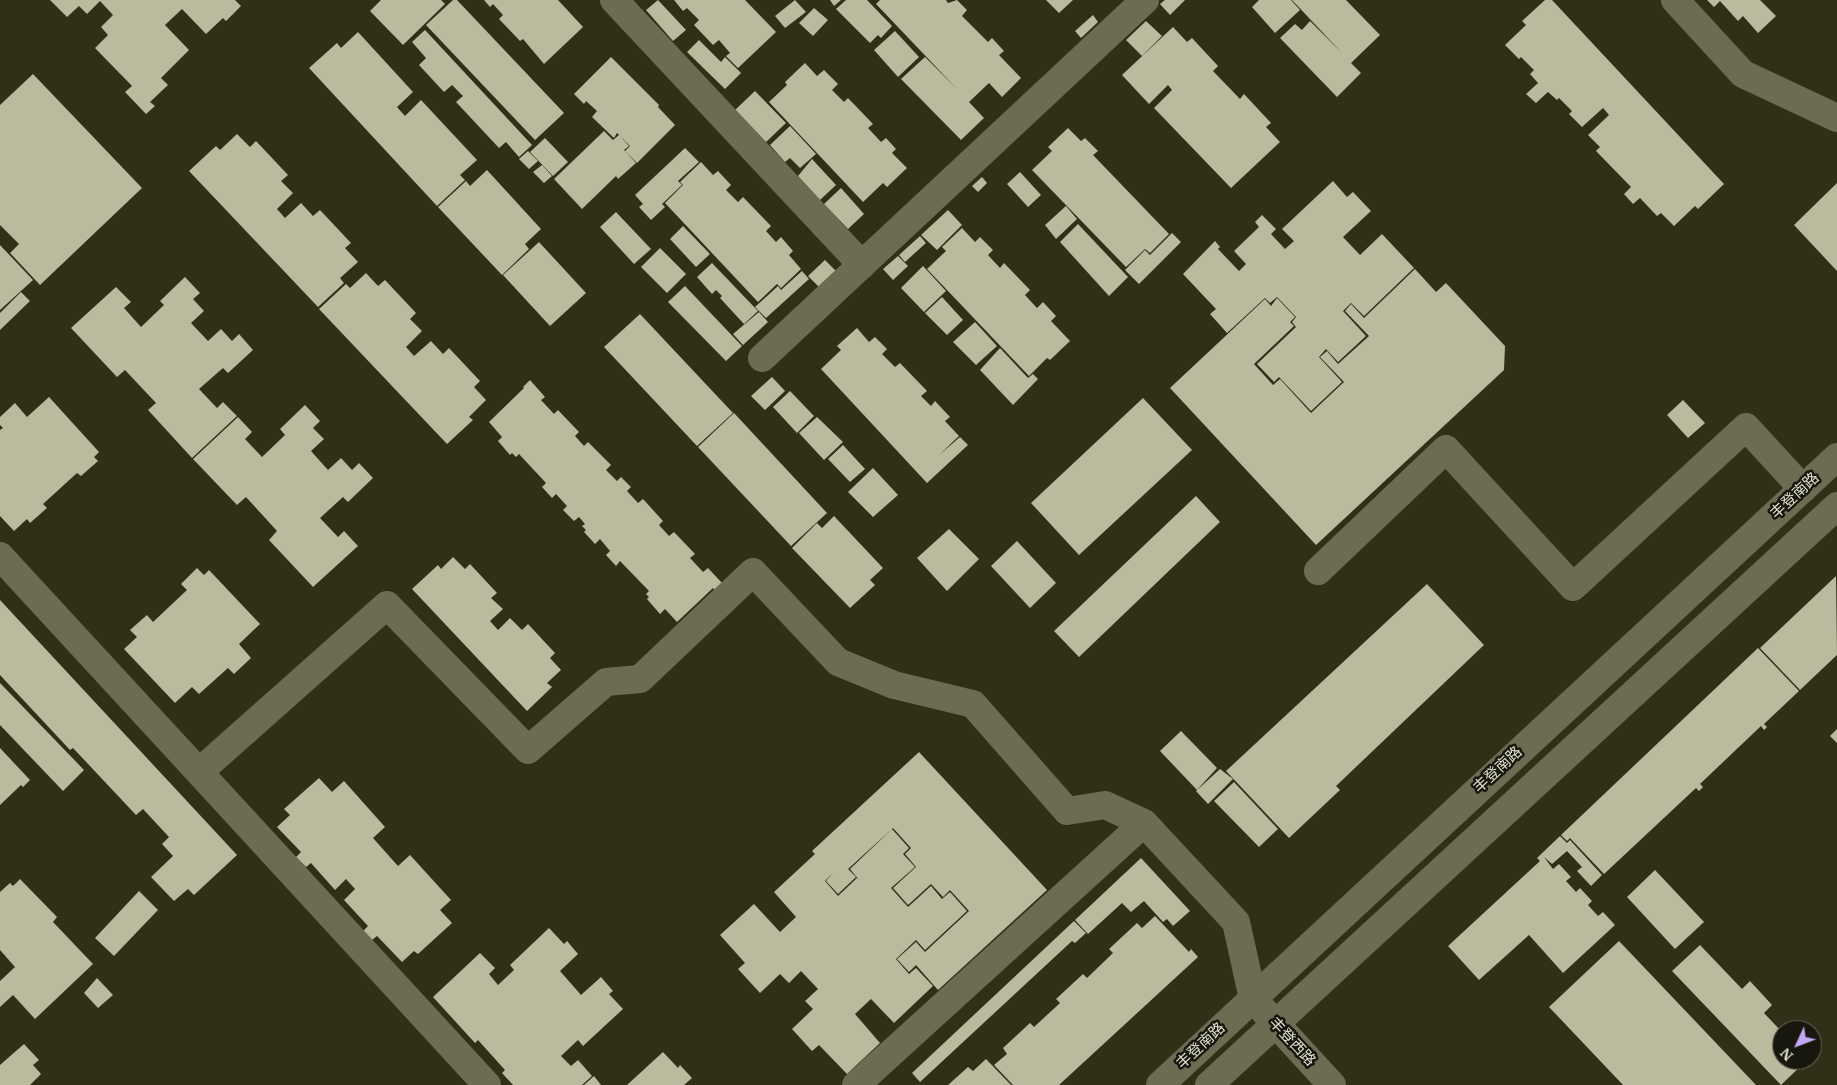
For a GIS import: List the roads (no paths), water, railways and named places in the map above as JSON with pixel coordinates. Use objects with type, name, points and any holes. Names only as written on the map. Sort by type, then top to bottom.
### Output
[{"type":"street","points":[[762,358],[1145,0]]},
{"type":"street","points":[[1674,0],[1743,74],[1837,118]]},
{"type":"street","points":[[624,4],[862,265]]},
{"type":"street","points":[[1318,571],[1446,449],[1573,587],[1746,426],[1803,489]]},
{"type":"street","name":"丰登南路","points":[[1160,1085],[1837,457]]},
{"type":"street","points":[[1208,1085],[1837,506]]},
{"type":"street","points":[[0,556],[487,1085]]},
{"type":"street","points":[[199,772],[387,605],[528,750],[606,682],[640,679],[753,572],[838,662],[894,685],[973,704],[1067,811],[1105,805],[1144,823],[1236,922],[1252,999]]},
{"type":"street","points":[[856,1085],[1144,823]]},
{"type":"street","name":"丰登西路","points":[[1252,999],[1332,1085]]}]
